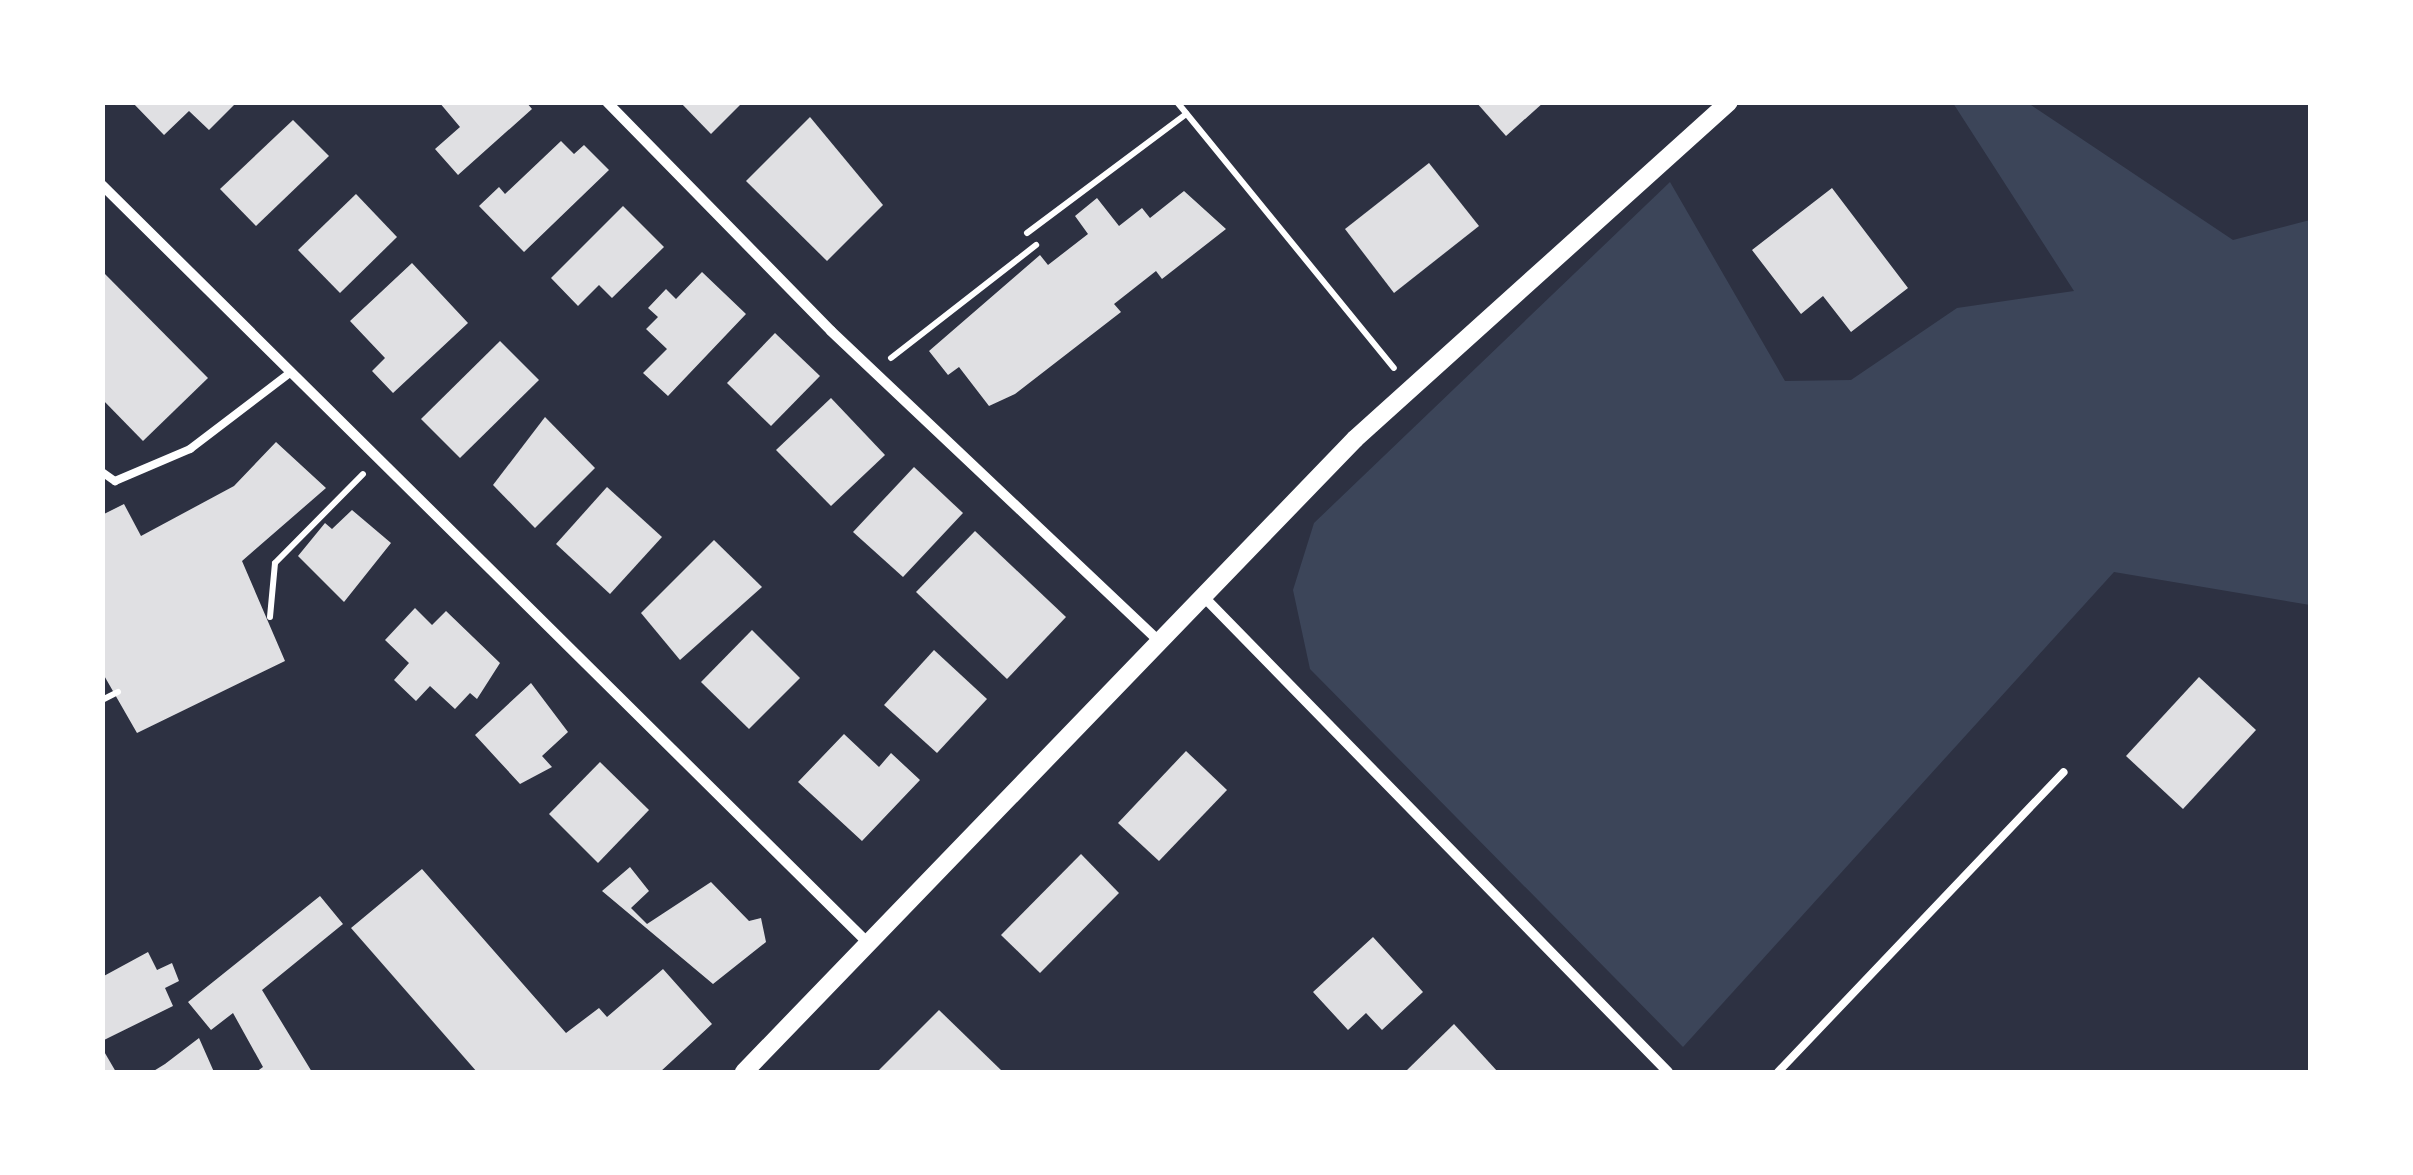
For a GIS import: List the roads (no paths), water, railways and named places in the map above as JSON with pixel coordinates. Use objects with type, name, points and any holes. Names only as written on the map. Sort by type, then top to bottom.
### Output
[{"type":"street","points":[[607,102],[831,331],[1156,638]]},
{"type":"street","points":[[744,1072],[1200,593],[1410,388],[1729,102]]},
{"type":"street","points":[[102,185],[866,941]]},
{"type":"street","points":[[1200,593],[1668,1072]]},
{"type":"lane","points":[[102,472],[116,480],[190,449],[291,372]]},
{"type":"lane","points":[[1778,1072],[2064,772]]}]
